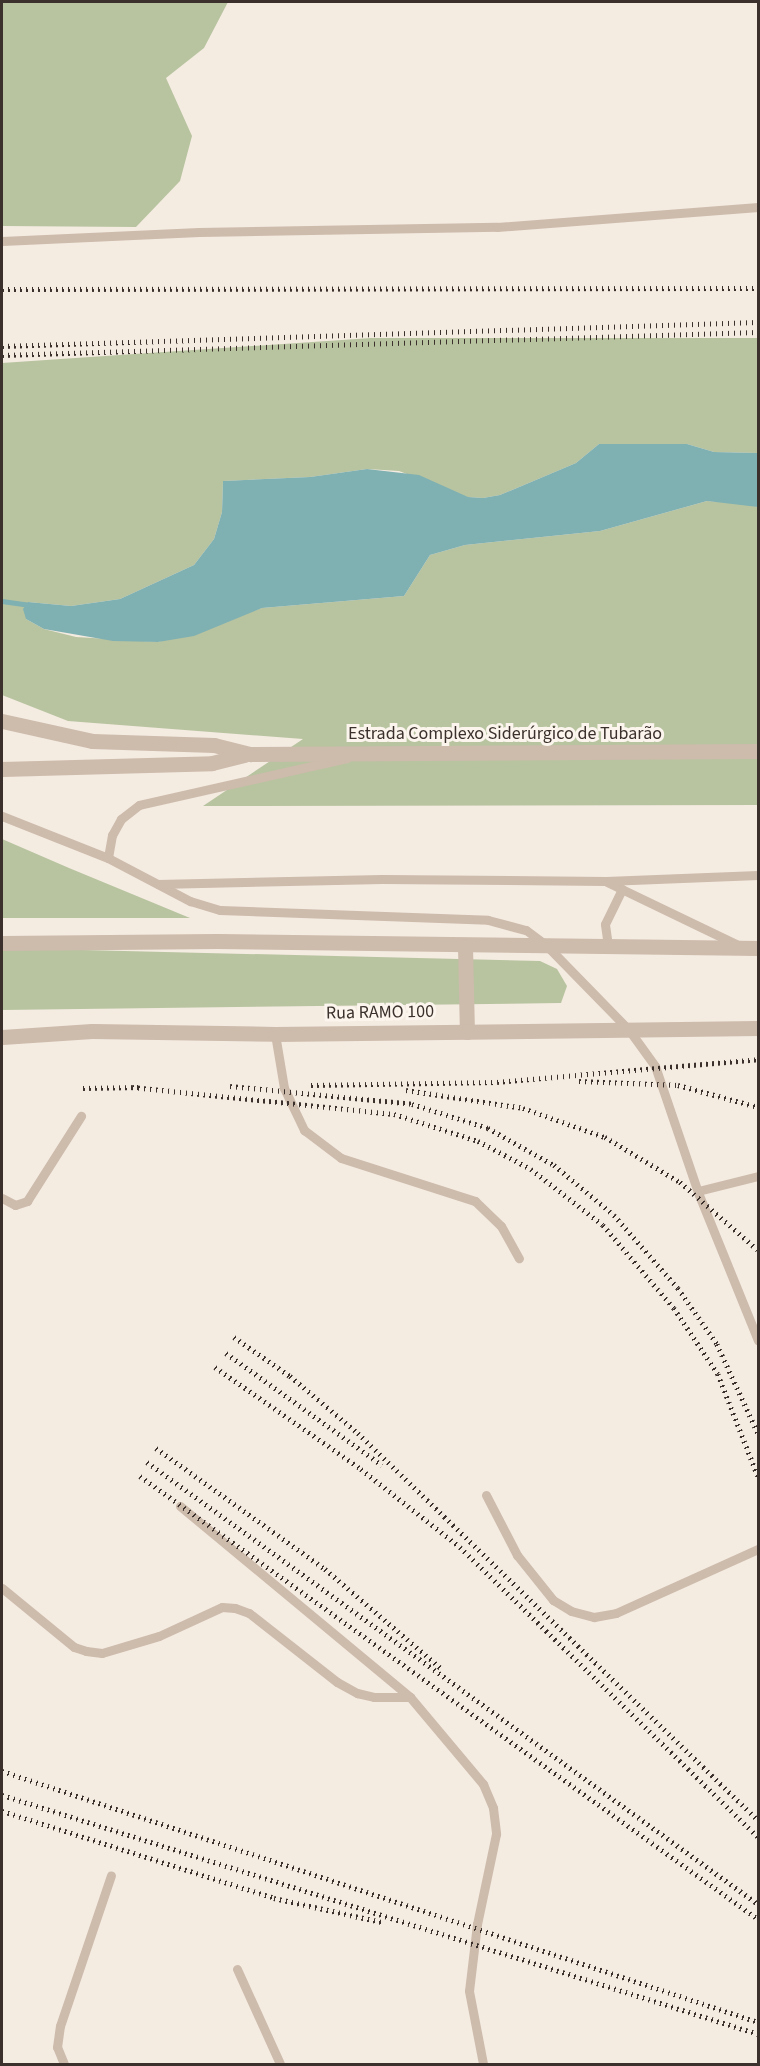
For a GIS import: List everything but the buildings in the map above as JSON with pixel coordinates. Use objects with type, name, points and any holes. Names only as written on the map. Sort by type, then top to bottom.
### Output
[{"type":"street","name":"Estrada Complexo Siderúrgico de Tubarão","points":[[2,721],[92,741],[214,746],[251,754],[759,752]]},
{"type":"street","name":"Estrada Complexo Siderúrgico de Tubarão","points":[[2,769],[212,763],[251,754]]},
{"type":"street","points":[[2,943],[217,941],[759,948]]},
{"type":"street","points":[[465,946],[466,1032]]},
{"type":"street","name":"Rua RAMO 100","points":[[2,1037],[92,1031],[275,1034],[759,1028]]},
{"type":"lane","points":[[2,241],[198,232],[497,227],[759,207]]},
{"type":"lane","points":[[108,858],[112,835],[121,819],[139,805],[361,755]]},
{"type":"lane","points":[[2,816],[108,858],[156,884],[220,910],[488,920],[526,930],[547,946],[629,1030],[655,1066],[698,1191],[759,1340]]},
{"type":"lane","points":[[156,884],[382,879],[606,881],[759,875]]},
{"type":"lane","points":[[606,881],[743,947]]},
{"type":"lane","points":[[608,946],[605,924],[622,889]]},
{"type":"lane","points":[[275,1034],[284,1088],[304,1130],[341,1158],[475,1202],[501,1226],[519,1258]]},
{"type":"lane","points":[[2,1198],[15,1205],[27,1202],[81,1116]]},
{"type":"lane","points":[[698,1191],[759,1176]]},
{"type":"lane","points":[[486,1495],[517,1555],[553,1600],[571,1611],[594,1617],[616,1613],[759,1549]]},
{"type":"lane","points":[[180,1506],[410,1697],[466,1759],[493,1808],[495,1843],[477,1924],[469,1991],[483,2064]]},
{"type":"lane","points":[[2,1588],[74,1647],[102,1653],[159,1636],[222,1607],[235,1608],[249,1613],[337,1682],[374,1697],[410,1697]]},
{"type":"lane","points":[[64,2064],[57,2047],[60,2026],[111,1875]]},
{"type":"lane","points":[[237,1969],[280,2064]]},
{"type":"green space","points":[[2,2],[228,2],[204,48],[166,78],[192,136],[180,181],[136,227],[2,226]]},
{"type":"green space","points":[[371,338],[758,338],[758,453],[714,452],[687,444],[599,444],[576,463],[500,495],[483,498],[467,497],[399,471],[367,469],[310,477],[223,481],[222,512],[214,539],[194,565],[120,599],[71,606],[28,602],[26,619],[44,629],[76,637],[158,642],[262,608],[404,596],[430,555],[465,545],[600,531],[707,501],[748,504],[758,507],[758,805],[203,806],[303,739],[68,721],[2,695],[2,363]]},
{"type":"green space","points":[[2,839],[69,868],[190,918],[2,918]]},
{"type":"green space","points":[[2,948],[540,961],[557,969],[567,986],[561,1003],[2,1010]]},
{"type":"water","points":[[599,444],[687,444],[714,452],[758,453],[758,507],[707,501],[600,531],[465,545],[430,555],[404,596],[262,608],[194,636],[158,642],[113,641],[44,629],[26,619],[23,609],[28,602],[71,606],[120,599],[194,565],[214,539],[222,512],[223,481],[310,477],[367,469],[419,475],[468,497],[483,498],[500,495],[576,463]]},
{"type":"waterway","points":[[2,601],[32,605]]},
{"type":"railway","points":[[2,289],[758,288]]},
{"type":"railway","points":[[2,346],[758,322]]},
{"type":"railway","points":[[2,355],[758,332]]},
{"type":"railway","points":[[311,1085],[497,1082],[758,1059]]},
{"type":"railway","points":[[579,1081],[678,1085],[758,1107]]},
{"type":"railway","points":[[230,1086],[412,1104],[488,1128],[554,1165],[614,1215],[678,1288],[717,1344],[758,1433]]},
{"type":"railway","points":[[132,1087],[394,1114],[478,1141],[531,1169],[603,1225],[674,1308],[718,1374],[758,1476]]},
{"type":"railway","points":[[83,1088],[140,1087]]},
{"type":"railway","points":[[406,1090],[523,1108],[605,1137],[680,1182],[758,1250]]},
{"type":"railway","points":[[234,1337],[290,1376],[358,1433],[758,1820]]},
{"type":"railway","points":[[226,1353],[382,1465]]},
{"type":"railway","points":[[215,1367],[361,1469],[460,1547],[758,1837]]},
{"type":"railway","points":[[156,1448],[325,1569],[441,1668]]},
{"type":"railway","points":[[147,1462],[758,1904]]},
{"type":"railway","points":[[140,1476],[758,1919]]},
{"type":"railway","points":[[2,1771],[758,2022]]},
{"type":"railway","points":[[2,1795],[758,2034]]},
{"type":"railway","points":[[2,1811],[274,1898],[381,1922]]}]
